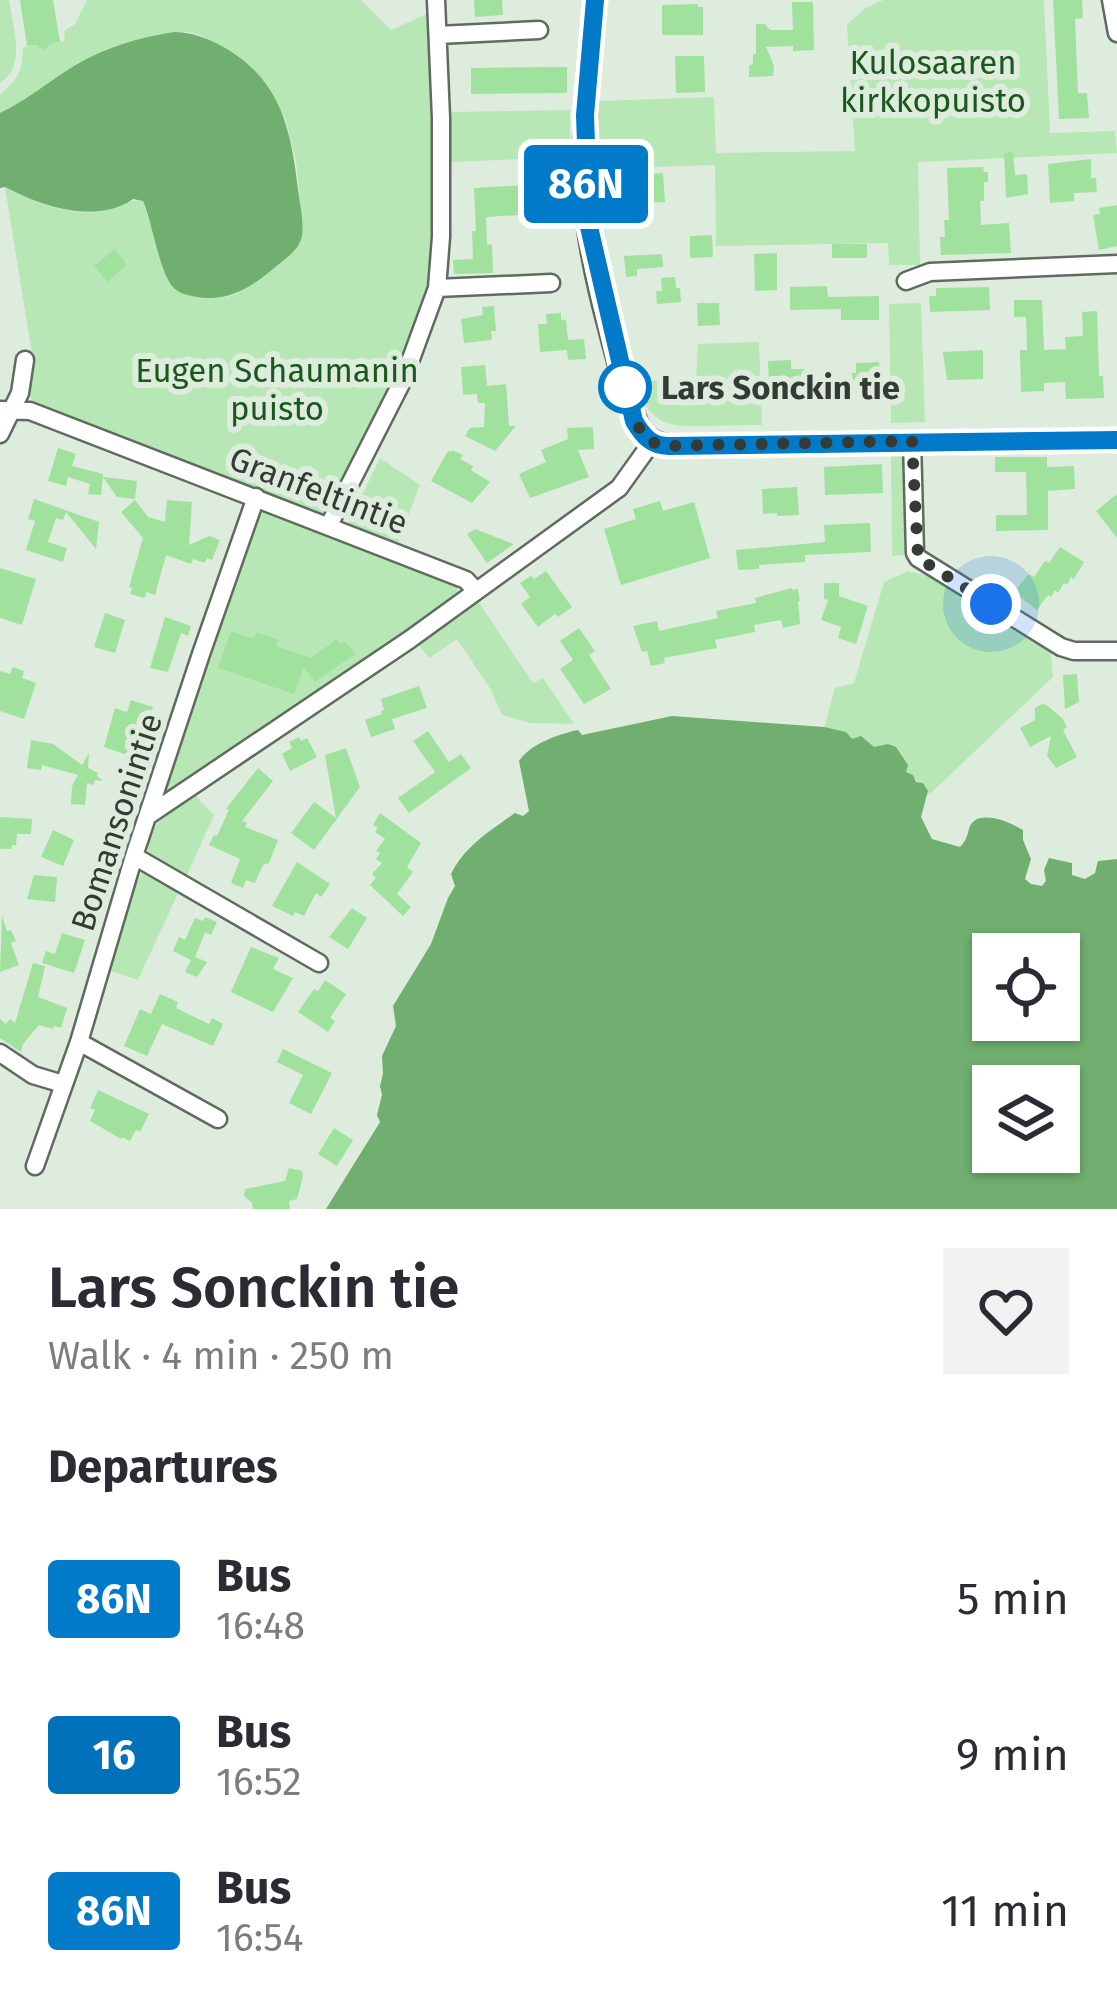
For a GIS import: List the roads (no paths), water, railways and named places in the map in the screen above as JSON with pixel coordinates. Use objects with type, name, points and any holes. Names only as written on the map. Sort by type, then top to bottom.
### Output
[{"type":"street","points":[[329,525],[404,377],[437,288],[441,237],[436,0]]},
{"type":"street","points":[[595,0],[585,115],[589,227],[634,421],[652,442],[669,446],[1117,440]]},
{"type":"street","points":[[1111,0],[1117,33]]},
{"type":"street","points":[[438,35],[539,30]]},
{"type":"street","points":[[906,281],[930,272],[1117,264]]},
{"type":"street","points":[[437,288],[551,283]]},
{"type":"street","points":[[0,434],[7,409],[20,393],[25,360]]},
{"type":"street","name":"Granfeltintie","points":[[7,409],[30,411],[329,525],[466,580],[476,591]]},
{"type":"street","points":[[912,441],[918,558],[1061,647],[1117,652]]},
{"type":"street","points":[[148,816],[410,640],[619,488],[652,442]]},
{"type":"street","name":"Bomansonintie","points":[[35,1166],[256,497]]},
{"type":"street","points":[[134,856],[319,963]]},
{"type":"street","points":[[79,1042],[218,1119]]},
{"type":"street","points":[[0,1053],[33,1075],[63,1084]]},
{"type":"place","name":"Lars Sonckin tie","points":[[625,387]]},
{"type":"park label","name":"Kulosaaren kirkkopuisto","points":[[933,81]]},
{"type":"park label","name":"Eugen Schaumanin puisto","points":[[277,389]]}]
